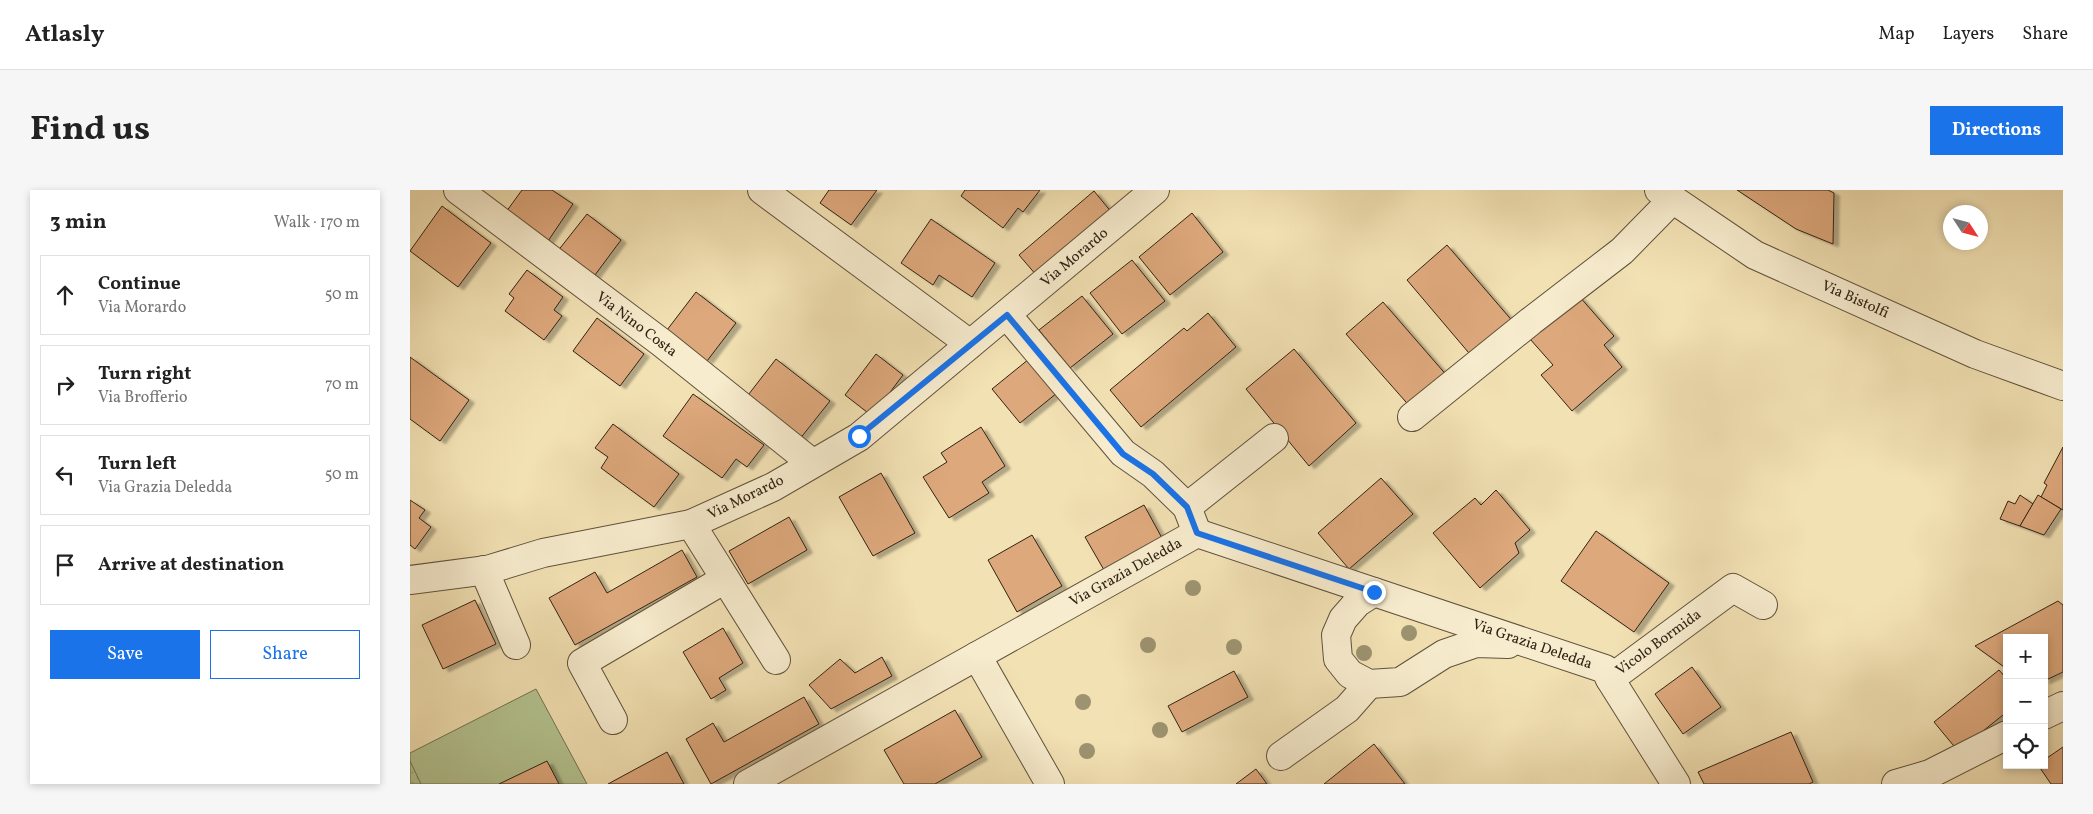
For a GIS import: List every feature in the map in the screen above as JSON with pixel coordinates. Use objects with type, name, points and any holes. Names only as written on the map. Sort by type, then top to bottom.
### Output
[{"type":"street","name":"Via Morardo","points":[[410,580],[484,570],[543,553],[691,524],[772,487],[859,436],[1007,315],[1155,190]]},
{"type":"street","name":"Via Nino Costa","points":[[462,192],[662,343],[812,463]]},
{"type":"street","points":[[773,193],[970,344]]},
{"type":"street","points":[[1412,417],[1531,321],[1622,251],[1666,195]]},
{"type":"street","name":"Via Bistolfi","points":[[1666,195],[1756,255],[1974,354],[2063,386]]},
{"type":"street","points":[[1007,315],[1123,454],[1153,474],[1187,507],[1197,533]]},
{"type":"street","points":[[1187,507],[1274,438]]},
{"type":"street","points":[[691,524],[776,660]]},
{"type":"street","name":"Via Grazia Deledda","points":[[748,784],[1197,533],[1605,669],[1610,679]]},
{"type":"street","points":[[484,570],[516,645]]},
{"type":"street","points":[[613,720],[582,663],[725,578]]},
{"type":"street","name":"Vicolo Bormida","points":[[1676,784],[1610,679],[1733,588],[1763,605]]},
{"type":"street","points":[[1374,592],[1357,603],[1343,619],[1336,635],[1338,659],[1350,674],[1369,684],[1400,682],[1444,654],[1476,642],[1497,645],[1526,642]]},
{"type":"street","points":[[977,656],[1050,784]]},
{"type":"street","points":[[1281,756],[1348,710],[1369,684]]},
{"type":"street","points":[[2048,713],[2063,706]]},
{"type":"street","points":[[1915,780],[2003,736]]},
{"type":"green space","points":[[536,689],[587,784],[419,784],[410,762],[410,753]]},
{"type":"green space","points":[[410,761],[421,784],[410,784]]},
{"type":"building","points":[[522,190],[552,190],[573,204],[548,241],[506,212]]},
{"type":"building","points":[[829,190],[877,190],[851,225],[820,203]]},
{"type":"building","points":[[965,190],[1040,190],[1023,212],[1018,208],[1003,228],[961,196]]},
{"type":"building","points":[[1737,190],[1828,190],[1834,193],[1833,244],[1796,229]]},
{"type":"building","points":[[1094,191],[1117,219],[1043,283],[1019,255]]},
{"type":"building","points":[[442,206],[491,243],[458,287],[410,251]]},
{"type":"building","points":[[1192,213],[1223,252],[1170,295],[1139,257]]},
{"type":"building","points":[[587,214],[621,240],[592,279],[557,252]]},
{"type":"building","points":[[931,219],[995,263],[972,297],[939,275],[933,285],[901,263]]},
{"type":"building","points":[[1447,245],[1515,324],[1474,359],[1407,280]]},
{"type":"building","points":[[1132,260],[1165,301],[1122,334],[1090,293]]},
{"type":"building","points":[[527,270],[563,297],[554,310],[562,316],[544,340],[505,311],[514,298],[509,294]]},
{"type":"building","points":[[696,292],[736,323],[707,361],[667,330]]},
{"type":"building","points":[[1082,296],[1113,334],[1070,368],[1039,330]]},
{"type":"building","points":[[1579,296],[1614,336],[1604,345],[1622,367],[1572,411],[1541,375],[1553,365],[1530,339]]},
{"type":"building","points":[[1383,302],[1449,378],[1413,410],[1346,334]]},
{"type":"building","points":[[1208,313],[1236,347],[1141,427],[1110,390],[1184,328],[1187,331]]},
{"type":"building","points":[[597,318],[644,354],[620,386],[573,351]]},
{"type":"building","points":[[1294,349],[1356,423],[1309,466],[1246,389]]},
{"type":"building","points":[[876,354],[903,375],[872,416],[845,395]]},
{"type":"building","points":[[410,357],[469,400],[440,441],[410,419]]},
{"type":"building","points":[[776,359],[830,401],[799,440],[745,399]]},
{"type":"building","points":[[1029,359],[1057,393],[1020,423],[992,389]]},
{"type":"building","points":[[693,394],[764,445],[747,467],[736,459],[722,478],[663,436]]},
{"type":"building","points":[[613,424],[679,474],[654,507],[601,468],[608,457],[595,448]]},
{"type":"building","points":[[981,427],[1005,466],[982,482],[989,493],[949,518],[923,477],[947,462],[941,453]]},
{"type":"building","points":[[2063,447],[2063,510],[2041,497],[2047,485],[2044,483]]},
{"type":"building","points":[[881,473],[915,533],[873,556],[839,497]]},
{"type":"building","points":[[1381,478],[1413,514],[1349,569],[1318,533]]},
{"type":"building","points":[[1496,490],[1530,530],[1515,543],[1519,553],[1480,588],[1433,533],[1475,498],[1481,505]]},
{"type":"building","points":[[2020,495],[2033,504],[2020,526],[2000,519],[2008,501],[2015,504]]},
{"type":"building","points":[[2038,495],[2061,509],[2044,535],[2020,526]]},
{"type":"building","points":[[410,500],[425,510],[419,518],[431,527],[415,549],[410,545]]},
{"type":"building","points":[[1144,505],[1162,538],[1104,570],[1085,537]]},
{"type":"building","points":[[789,517],[807,550],[748,584],[729,551]]},
{"type":"building","points":[[1596,531],[1669,583],[1634,632],[1561,581]]},
{"type":"building","points":[[1032,535],[1062,586],[1017,612],[988,560]]},
{"type":"building","points":[[682,550],[697,577],[575,645],[549,598],[595,572],[607,593]]},
{"type":"building","points":[[475,600],[496,644],[443,669],[422,625]]},
{"type":"building","points":[[2058,601],[2063,605],[2063,672],[2048,679],[2048,634],[2003,634],[2003,666],[1975,646]]},
{"type":"building","points":[[723,628],[743,663],[719,678],[726,690],[711,699],[683,652]]},
{"type":"building","points":[[882,657],[892,676],[831,709],[809,685],[840,659],[855,673]]},
{"type":"building","points":[[1692,667],[1721,707],[1683,734],[1655,694]]},
{"type":"building","points":[[1999,670],[2003,674],[2003,715],[1958,751],[1934,722]]},
{"type":"building","points":[[1234,671],[1248,697],[1182,732],[1168,706]]},
{"type":"building","points":[[804,697],[819,724],[711,784],[686,739],[713,723],[724,742]]},
{"type":"building","points":[[955,710],[982,757],[935,784],[904,784],[884,750]]},
{"type":"building","points":[[1791,732],[1813,782],[1809,784],[1704,784],[1698,772]]},
{"type":"building","points":[[1374,744],[1405,784],[1324,784]]},
{"type":"building","points":[[2063,747],[2063,784],[2051,784],[2041,769],[2048,769],[2048,757]]},
{"type":"building","points":[[667,752],[684,784],[608,784]]},
{"type":"building","points":[[547,761],[559,784],[499,784]]},
{"type":"building","points":[[1256,769],[1267,784],[1236,784]]},
{"type":"route","points":[[859,436],[1007,315],[1123,454],[1153,474],[1187,507],[1197,533],[1374,592]]}]
